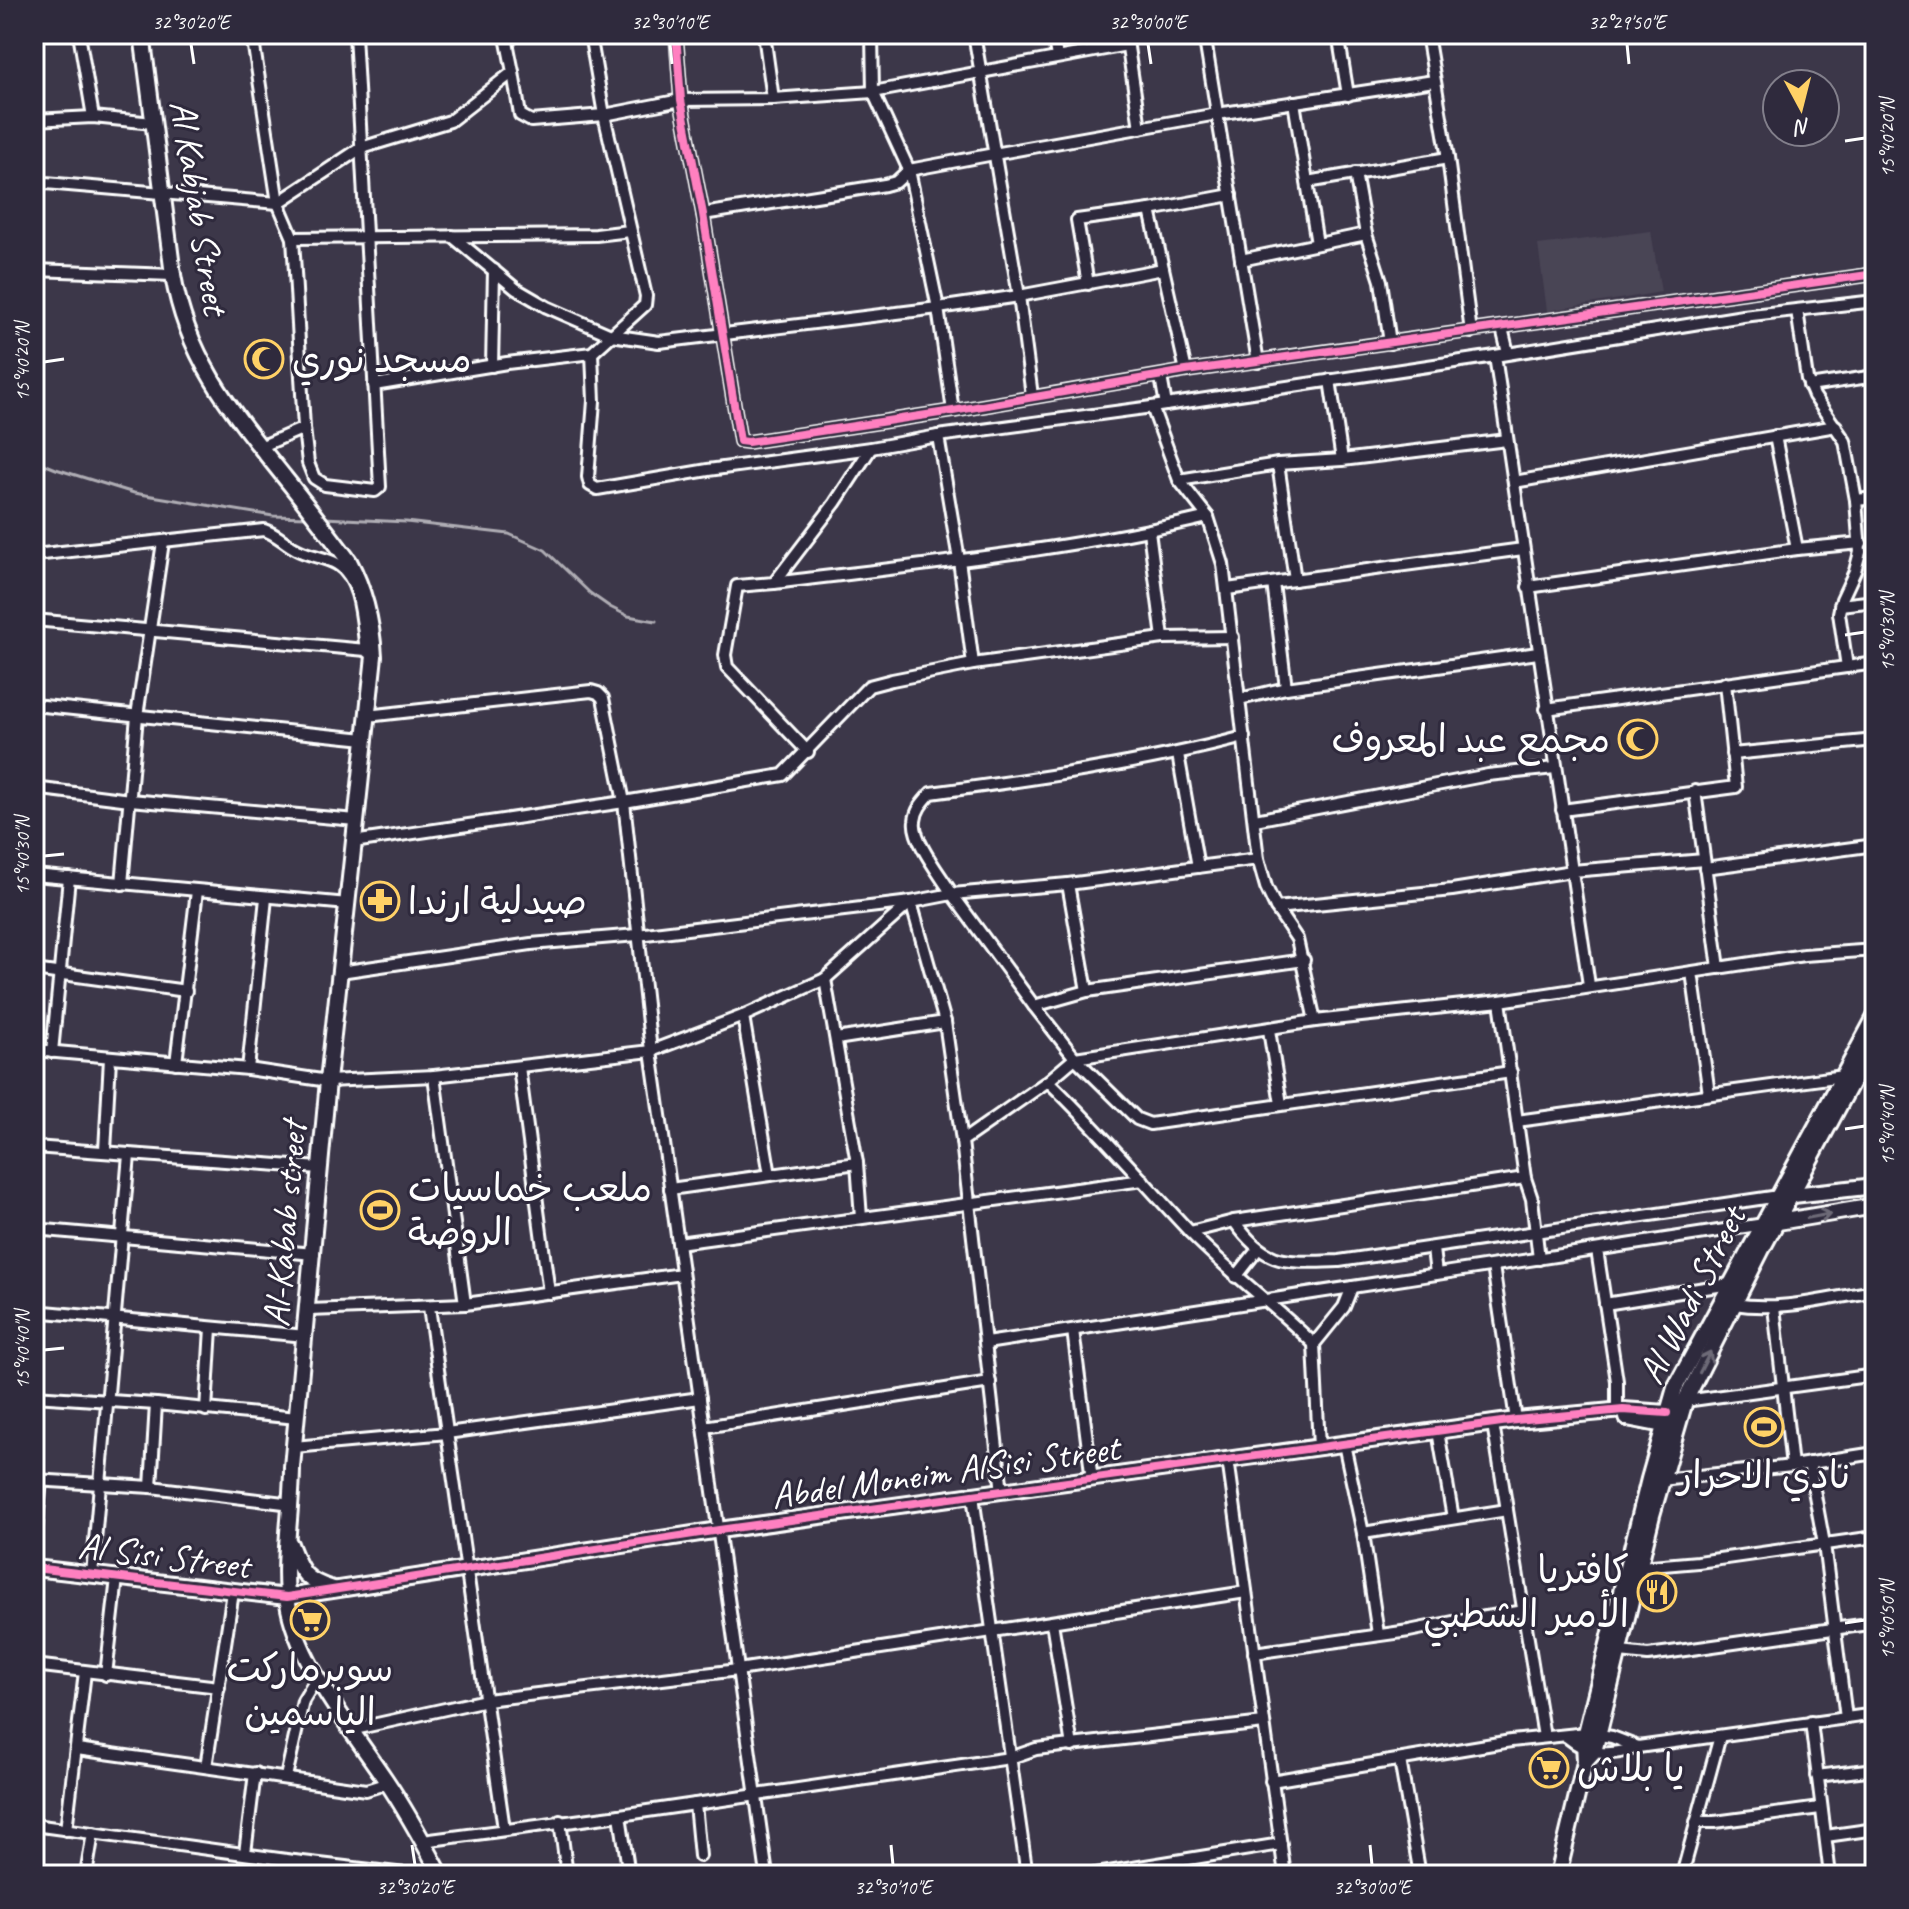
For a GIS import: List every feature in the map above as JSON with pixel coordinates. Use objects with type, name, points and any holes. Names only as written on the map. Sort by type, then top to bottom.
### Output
[{"type":"main road","name":"Al Kabjab Street","points":[[142,34],[177,301],[189,339],[218,392],[338,546]]},
{"type":"main road","name":"Al-Kabab street","points":[[338,546],[363,588],[370,621],[367,716],[328,1081],[294,1447],[287,1597],[298,1639],[350,1730],[388,1783],[423,1841],[436,1873]]},
{"type":"main road","name":"Al Wadi Street","points":[[1785,1196],[1875,1017]]},
{"type":"main road","name":"Al Wadi Street","points":[[1593,1734],[1665,1419],[1675,1388],[1730,1284],[1770,1223],[1875,1039]]},
{"type":"main road","points":[[1785,1196],[1875,1186]]},
{"type":"main road","points":[[1770,1223],[1875,1206]]},
{"type":"main road","name":"Al Wadi Street","points":[[1558,1875],[1587,1754],[1620,1652],[1661,1480],[1685,1401],[1734,1304],[1770,1223]]},
{"type":"main road","name":"Abdel Moneim AlSisi Street","points":[[287,1597],[719,1530],[1516,1420],[1611,1413],[1622,1418],[1665,1419]]},
{"type":"main road","points":[[289,1541],[304,1575],[315,1583],[337,1590]]},
{"type":"main road","name":"Al Sisi Street","points":[[34,1568],[287,1597]]},
{"type":"street","points":[[79,34],[93,117]]},
{"type":"street","points":[[252,34],[278,203],[293,238],[308,463],[314,478],[325,485],[379,490],[355,34]]},
{"type":"street","points":[[516,34],[505,38],[520,115],[531,121],[604,115],[681,100],[773,99],[873,92],[1057,57],[1126,40],[1140,128]]},
{"type":"street","points":[[374,385],[592,353],[647,301],[604,115],[590,34]]},
{"type":"street","points":[[676,34],[681,100],[740,441],[953,411],[1186,371],[1875,274]]},
{"type":"street","points":[[764,34],[773,99]]},
{"type":"street","points":[[872,34],[873,92],[909,170],[938,308],[953,411]]},
{"type":"street","points":[[974,34],[1019,296],[1032,396]]},
{"type":"street","points":[[1053,34],[1057,57]]},
{"type":"street","points":[[1204,34],[1258,362]]},
{"type":"street","points":[[1338,34],[1348,95]]},
{"type":"street","points":[[1427,34],[1448,158],[1471,332]]},
{"type":"street","points":[[34,182],[278,203],[361,148],[450,121],[513,72]]},
{"type":"street","points":[[703,214],[885,185],[896,182],[909,170],[994,154],[1217,114],[1434,81]]},
{"type":"street","points":[[1294,102],[1317,244]]},
{"type":"street","points":[[34,120],[93,117],[153,123]]},
{"type":"street","points":[[1307,182],[1448,158]]},
{"type":"street","points":[[1355,173],[1366,234],[1381,281],[1390,343]]},
{"type":"street","points":[[1088,284],[1077,220],[1231,195]]},
{"type":"street","points":[[1150,210],[1186,371]]},
{"type":"street","points":[[293,238],[596,235],[630,231]]},
{"type":"street","points":[[1241,260],[1366,234]]},
{"type":"street","points":[[452,236],[516,289],[547,307],[611,335],[659,342],[721,337],[938,308],[1163,269]]},
{"type":"street","points":[[34,270],[173,275]]},
{"type":"street","points":[[492,366],[494,270]]},
{"type":"street","points":[[592,353],[594,401],[588,477],[590,485],[597,489],[938,436],[1875,301]]},
{"type":"street","points":[[1797,310],[1809,386],[1836,426],[1847,450],[1856,500],[1861,543],[1855,571],[1840,605],[1847,667]]},
{"type":"street","points":[[1502,328],[1508,353]]},
{"type":"street","points":[[1495,356],[1589,985]]},
{"type":"street","points":[[1809,386],[1875,376]]},
{"type":"street","points":[[1161,377],[1166,405]]},
{"type":"street","points":[[1330,380],[1342,460]]},
{"type":"street","points":[[1152,407],[1179,480],[1208,517],[1223,564],[1258,859],[1276,908],[1297,939],[1315,1021]]},
{"type":"street","points":[[1514,482],[1836,426]]},
{"type":"street","points":[[260,447],[304,428]]},
{"type":"street","points":[[938,436],[973,664]]},
{"type":"street","points":[[1775,436],[1797,549]]},
{"type":"street","points":[[1179,480],[1278,464],[1342,460],[1507,440]]},
{"type":"street","points":[[774,583],[835,503],[871,448]]},
{"type":"street","points":[[1278,464],[1295,580]]},
{"type":"street","points":[[1856,500],[1875,498]]},
{"type":"street","points":[[808,752],[724,661],[737,586],[959,560],[1149,531],[1208,517]]},
{"type":"street","points":[[34,555],[264,530],[274,533],[295,549],[338,564],[355,590],[370,653],[34,620]]},
{"type":"street","points":[[1149,531],[1163,638]]},
{"type":"street","points":[[122,884],[137,716],[163,542]]},
{"type":"street","points":[[1528,587],[1797,549],[1861,543]]},
{"type":"street","points":[[1227,589],[1523,549]]},
{"type":"street","points":[[1273,583],[1286,688]]},
{"type":"street","points":[[1840,605],[1875,601]]},
{"type":"street","points":[[353,842],[783,775],[869,686],[973,664],[1163,638],[1233,637]]},
{"type":"street","points":[[1240,699],[1286,688],[1538,653]]},
{"type":"street","points":[[1546,709],[1875,663]]},
{"type":"street","points":[[1562,810],[1736,787],[1725,683]]},
{"type":"street","points":[[367,716],[576,693],[598,693],[603,698],[624,802],[651,1051],[767,1875]]},
{"type":"street","points":[[34,705],[365,739]]},
{"type":"street","points":[[1244,737],[1178,754],[1029,780],[931,793],[919,807],[914,823],[918,839],[952,894],[1034,1006],[1075,1058],[1137,1119],[1150,1124],[1511,1072]]},
{"type":"street","points":[[1732,754],[1875,740]]},
{"type":"street","points":[[1178,754],[1198,867]]},
{"type":"street","points":[[1255,820],[1488,775],[1555,768]]},
{"type":"street","points":[[34,788],[130,800],[356,820]]},
{"type":"street","points":[[1695,791],[1719,968]]},
{"type":"street","points":[[1276,908],[1452,890],[1572,871],[1705,864],[1875,845]]},
{"type":"street","points":[[340,972],[531,944],[637,935],[911,902],[952,894],[1068,884],[1258,859]]},
{"type":"street","points":[[34,875],[348,904]]},
{"type":"street","points":[[52,1052],[69,878]]},
{"type":"street","points":[[1068,884],[1087,991]]},
{"type":"street","points":[[176,1063],[197,891]]},
{"type":"street","points":[[248,1069],[266,898]]},
{"type":"street","points":[[34,1050],[248,1069],[328,1081],[434,1076],[651,1051],[743,1016],[825,979],[911,902]]},
{"type":"street","points":[[911,902],[945,1022],[970,1204],[1002,1492]]},
{"type":"street","points":[[962,1141],[1048,1081],[1075,1058],[1315,1021],[1500,1001],[1589,985],[1825,953],[1875,950]]},
{"type":"street","points":[[1034,1006],[1087,991],[1304,960]]},
{"type":"street","points":[[34,970],[186,991]]},
{"type":"street","points":[[1692,972],[1709,1094]]},
{"type":"street","points":[[825,979],[857,1163],[861,1218]]},
{"type":"street","points":[[1500,1001],[1539,1259]]},
{"type":"street","points":[[743,1016],[770,1175]]},
{"type":"street","points":[[836,1039],[945,1022]]},
{"type":"street","points":[[1269,1030],[1281,1104]]},
{"type":"street","points":[[105,1151],[110,1058]]},
{"type":"street","points":[[519,1067],[549,1293]]},
{"type":"street","points":[[434,1076],[465,1304]]},
{"type":"street","points":[[1517,1121],[1843,1076]]},
{"type":"street","points":[[1048,1081],[1090,1121],[1190,1232],[1236,1277],[1281,1312],[1314,1344]]},
{"type":"street","points":[[34,1147],[320,1168]]},
{"type":"street","points":[[92,1575],[129,1155]]},
{"type":"street","points":[[670,1189],[857,1163]]},
{"type":"street","points":[[1190,1232],[1234,1221],[1525,1178]]},
{"type":"street","points":[[678,1243],[1143,1180]]},
{"type":"street","points":[[1234,1221],[1250,1244],[1282,1261],[1339,1261],[1785,1196]]},
{"type":"street","points":[[986,1343],[1770,1223]]},
{"type":"street","points":[[34,1229],[314,1254]]},
{"type":"street","points":[[1236,1277],[1258,1249]]},
{"type":"street","points":[[1433,1249],[1436,1274]]},
{"type":"street","points":[[1597,1250],[1617,1381],[1617,1405],[1611,1413]]},
{"type":"street","points":[[1493,1266],[1516,1420]]},
{"type":"street","points":[[309,1310],[465,1304],[682,1274]]},
{"type":"street","points":[[1605,1304],[1730,1284]]},
{"type":"street","points":[[1319,1448],[1314,1344],[1344,1307],[1352,1287]]},
{"type":"street","points":[[1734,1304],[1774,1307],[1875,1291]]},
{"type":"street","points":[[429,1307],[504,1829]]},
{"type":"street","points":[[1774,1307],[1792,1466]]},
{"type":"street","points":[[34,1311],[306,1336]]},
{"type":"street","points":[[206,1410],[211,1328]]},
{"type":"street","points":[[1073,1330],[1092,1480]]},
{"type":"street","points":[[1685,1401],[1875,1375]]},
{"type":"street","points":[[704,1427],[990,1382]]},
{"type":"street","points":[[34,1396],[297,1418]]},
{"type":"street","points":[[294,1447],[447,1433],[700,1398]]},
{"type":"street","points":[[151,1487],[156,1404]]},
{"type":"street","points":[[1493,1424],[1544,1737]]},
{"type":"street","points":[[1438,1431],[1453,1518]]},
{"type":"street","points":[[1344,1444],[1363,1533],[1378,1634]]},
{"type":"street","points":[[1661,1480],[1792,1466],[1875,1453]]},
{"type":"street","points":[[1228,1459],[1285,1875]]},
{"type":"street","points":[[1809,1463],[1824,1544],[1846,1718]]},
{"type":"street","points":[[34,1548],[38,1480],[151,1487],[292,1504]]},
{"type":"street","points":[[973,1496],[1027,1875]]},
{"type":"street","points":[[1363,1533],[1507,1510]]},
{"type":"street","points":[[1640,1567],[1875,1537]]},
{"type":"street","points":[[106,1675],[117,1578]]},
{"type":"street","points":[[206,1767],[233,1592]]},
{"type":"street","points":[[350,1730],[486,1700],[738,1670],[1246,1592]]},
{"type":"street","points":[[1254,1653],[1525,1611]]},
{"type":"street","points":[[1052,1622],[1072,1746]]},
{"type":"street","points":[[1620,1652],[1648,1655],[1875,1623]]},
{"type":"street","points":[[34,1665],[219,1687]]},
{"type":"street","points":[[66,1830],[85,1672]]},
{"type":"street","points":[[286,1777],[303,1701],[318,1676]]},
{"type":"street","points":[[1567,1737],[1587,1754],[1875,1714]]},
{"type":"street","points":[[1811,1722],[1830,1875]]},
{"type":"street","points":[[423,1841],[1010,1758],[1036,1749],[1264,1723]]},
{"type":"street","points":[[1271,1781],[1544,1737],[1593,1734],[1638,1747]]},
{"type":"street","points":[[1682,1875],[1720,1736]]},
{"type":"street","points":[[77,1749],[366,1790],[388,1783]]},
{"type":"street","points":[[1400,1760],[1420,1875]]},
{"type":"street","points":[[1817,1776],[1875,1769]]},
{"type":"street","points":[[245,1853],[255,1773]]},
{"type":"street","points":[[695,1804],[700,1856]]},
{"type":"street","points":[[1696,1822],[1820,1808]]},
{"type":"street","points":[[620,1815],[629,1875]]},
{"type":"street","points":[[560,1821],[567,1875]]},
{"type":"street","points":[[34,1825],[414,1875]]},
{"type":"street","points":[[1826,1836],[1875,1829]]},
{"type":"street","points":[[86,1875],[93,1833]]},
{"type":"street","points":[[1090,1875],[1156,1870],[1281,1844]]},
{"type":"street","points":[[292,1875],[294,1861]]},
{"type":"shaded area","points":[[1651,231],[1661,292],[1547,311],[1538,245]]},
{"type":"waterway","points":[[34,460],[134,493],[273,516],[308,517]]},
{"type":"waterway","points":[[324,518],[406,522],[509,534],[545,550],[590,593],[610,607],[628,616],[656,621]]},
{"type":"cycle path","points":[[676,34],[681,100],[740,441],[953,411],[1186,371],[1875,274]]},
{"type":"cycle path","points":[[34,1568],[287,1597],[719,1530],[1516,1420],[1623,1410],[1667,1413]]},
{"type":"place","name":"مسجد نوري","points":[[264,359]]},
{"type":"place","name":"مجمع عبد المعروف","points":[[1638,739]]},
{"type":"place","name":"صيدلية ارندا","points":[[380,901]]},
{"type":"place","name":"ملعب خماسيات الروضة","points":[[380,1210]]},
{"type":"place","name":"نادي الاحرار","points":[[1764,1427]]},
{"type":"place","name":"كافتريا الأمير الشطبي","points":[[1657,1592]]},
{"type":"place","name":"سوبرماركت الياسمين","points":[[310,1620]]},
{"type":"place","name":"يا بلاش","points":[[1549,1768]]}]
